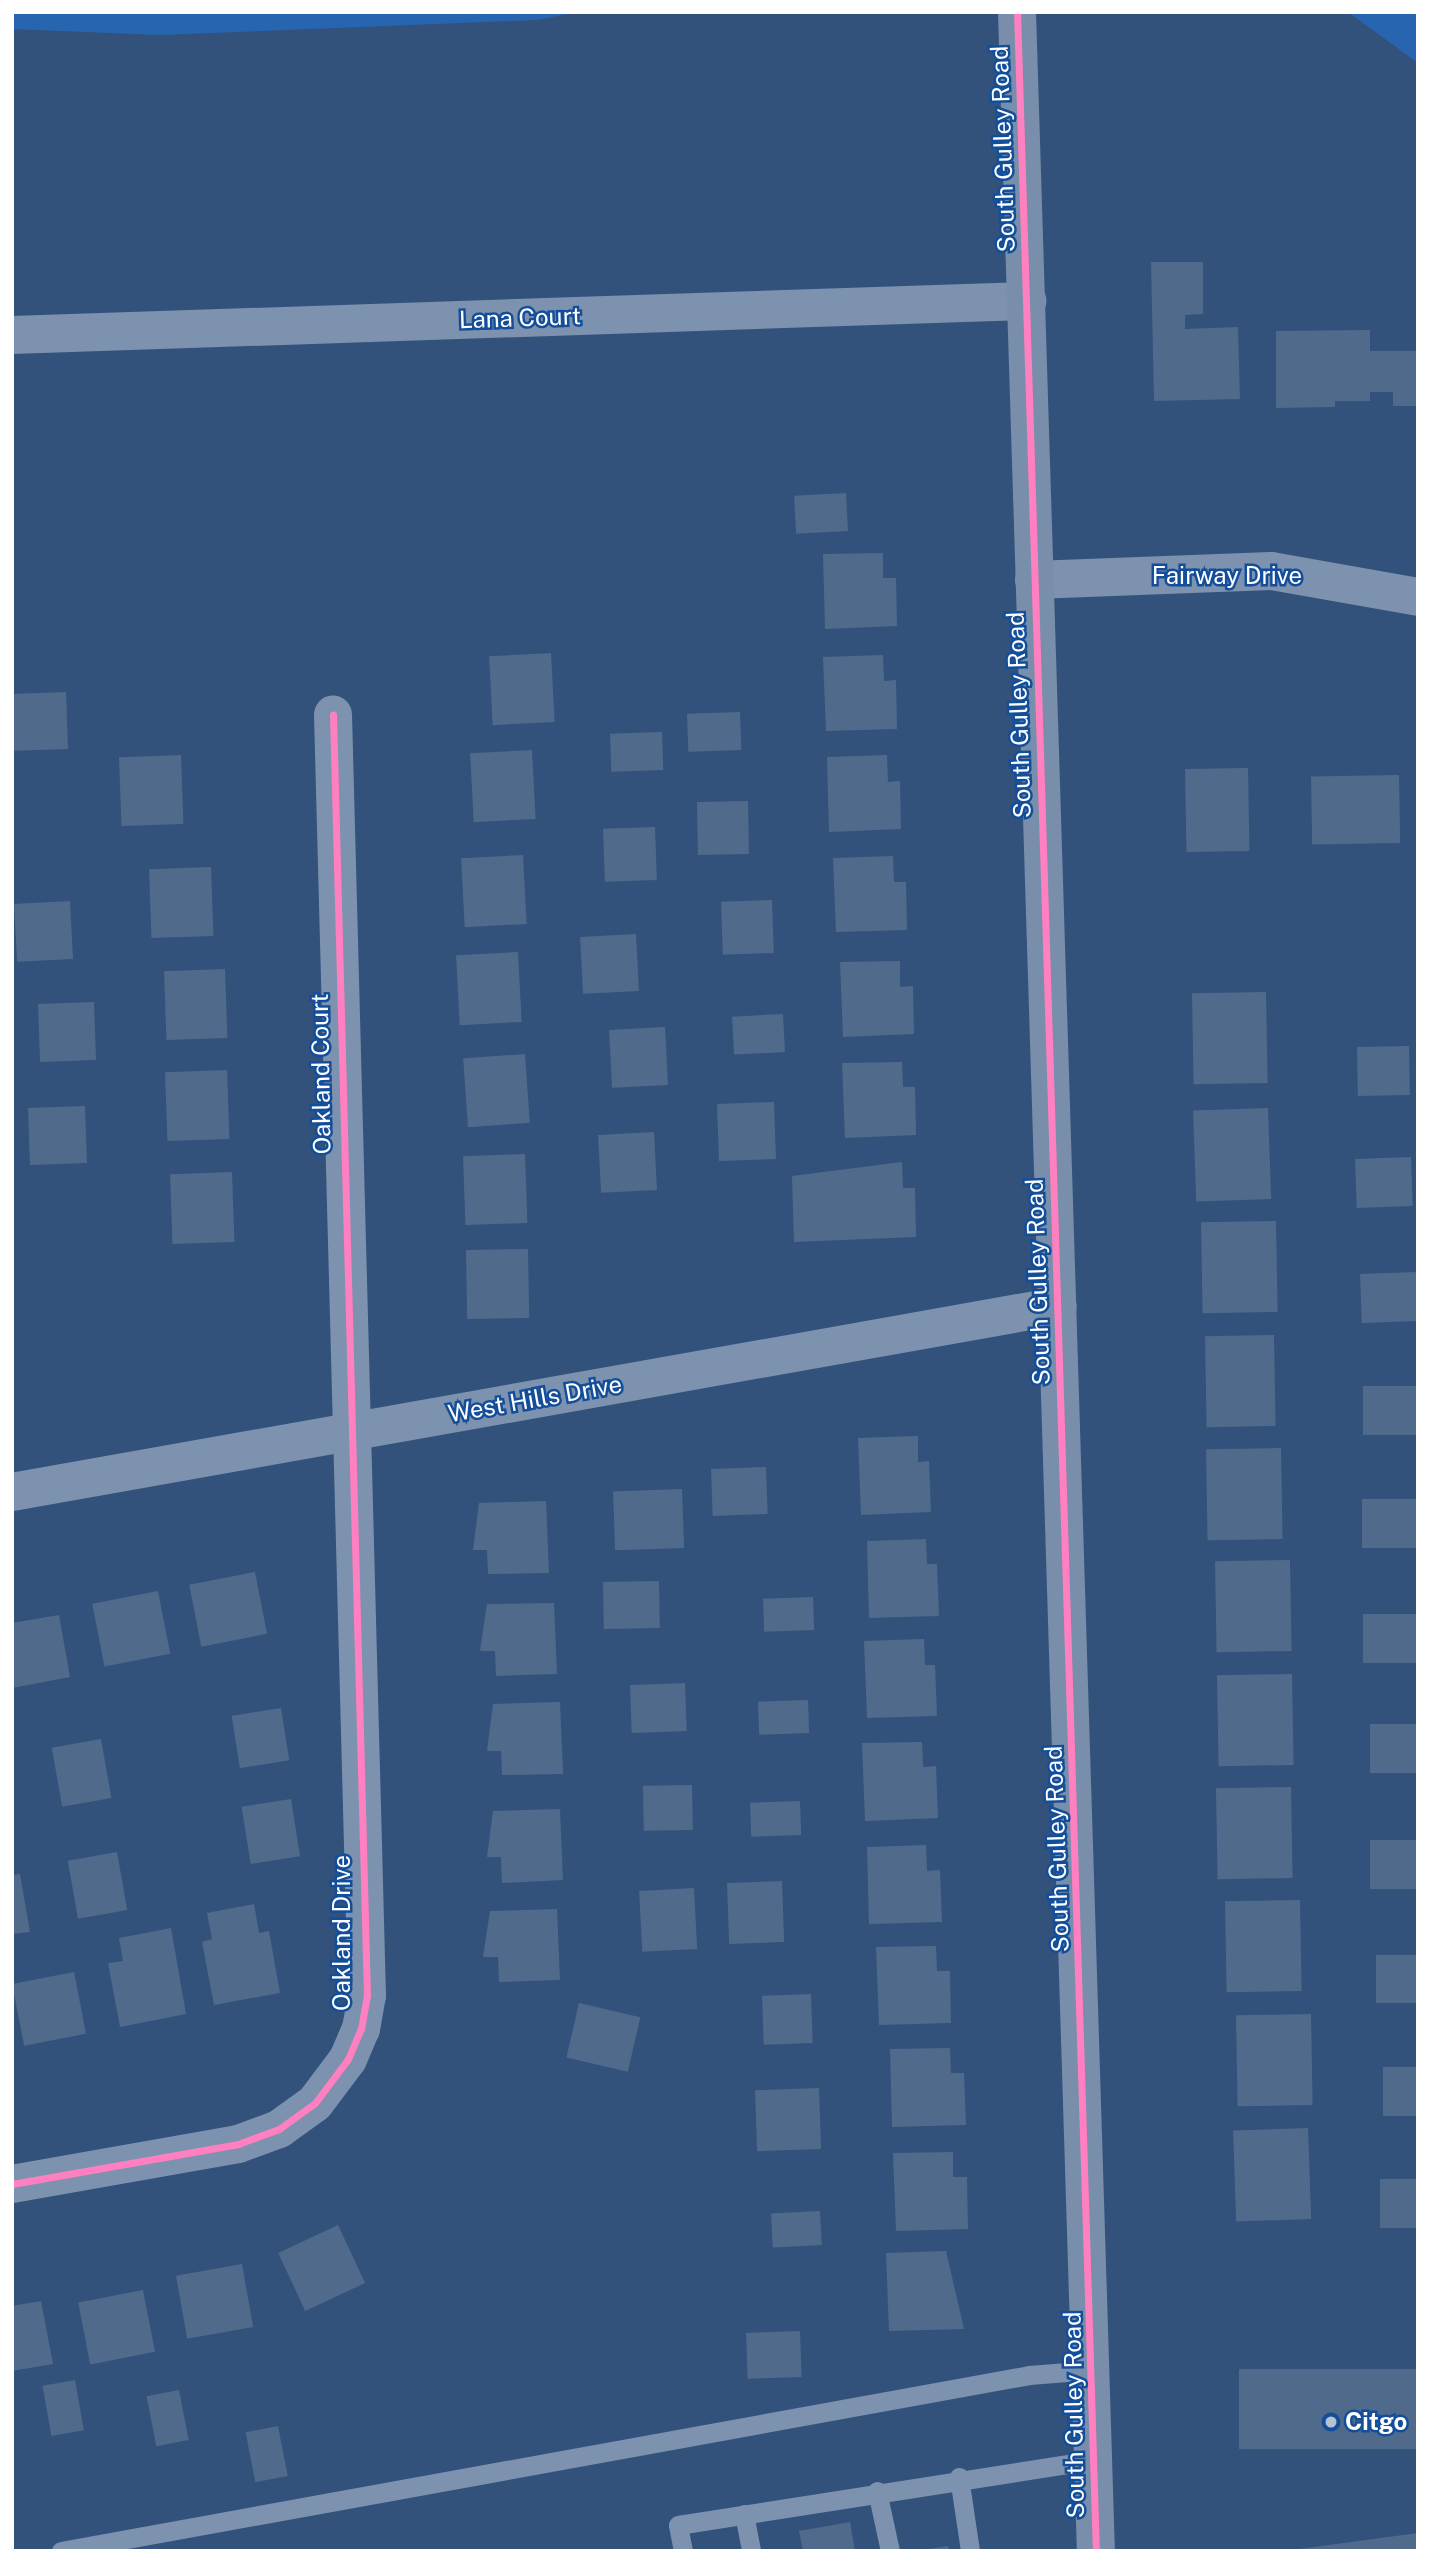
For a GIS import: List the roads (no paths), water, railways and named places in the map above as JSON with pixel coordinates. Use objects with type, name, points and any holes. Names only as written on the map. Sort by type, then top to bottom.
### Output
[{"type":"street","name":"South Gulley Road","points":[[1017,12],[1093,2370],[1096,2551]]},
{"type":"street","name":"Lana Court","points":[[12,335],[1027,301]]},
{"type":"street","name":"Fairway Drive","points":[[1034,580],[1271,571],[1418,597]]},
{"type":"street","name":"Oakland Court","points":[[333,714],[348,1432]]},
{"type":"street","name":"West Hills Drive","points":[[12,1492],[1058,1306]]},
{"type":"street","name":"Oakland Drive","points":[[12,2184],[238,2144],[279,2129],[315,2103],[348,2059],[367,1996],[348,1432]]},
{"type":"lane","points":[[61,2551],[1029,2375],[1093,2370]]},
{"type":"lane","points":[[683,2551],[678,2525],[959,2477],[1094,2459]]},
{"type":"lane","points":[[959,2477],[970,2551]]},
{"type":"lane","points":[[877,2491],[890,2551]]},
{"type":"lane","points":[[744,2514],[751,2551]]},
{"type":"place","name":"Citgo","points":[[1331,2422]]}]
